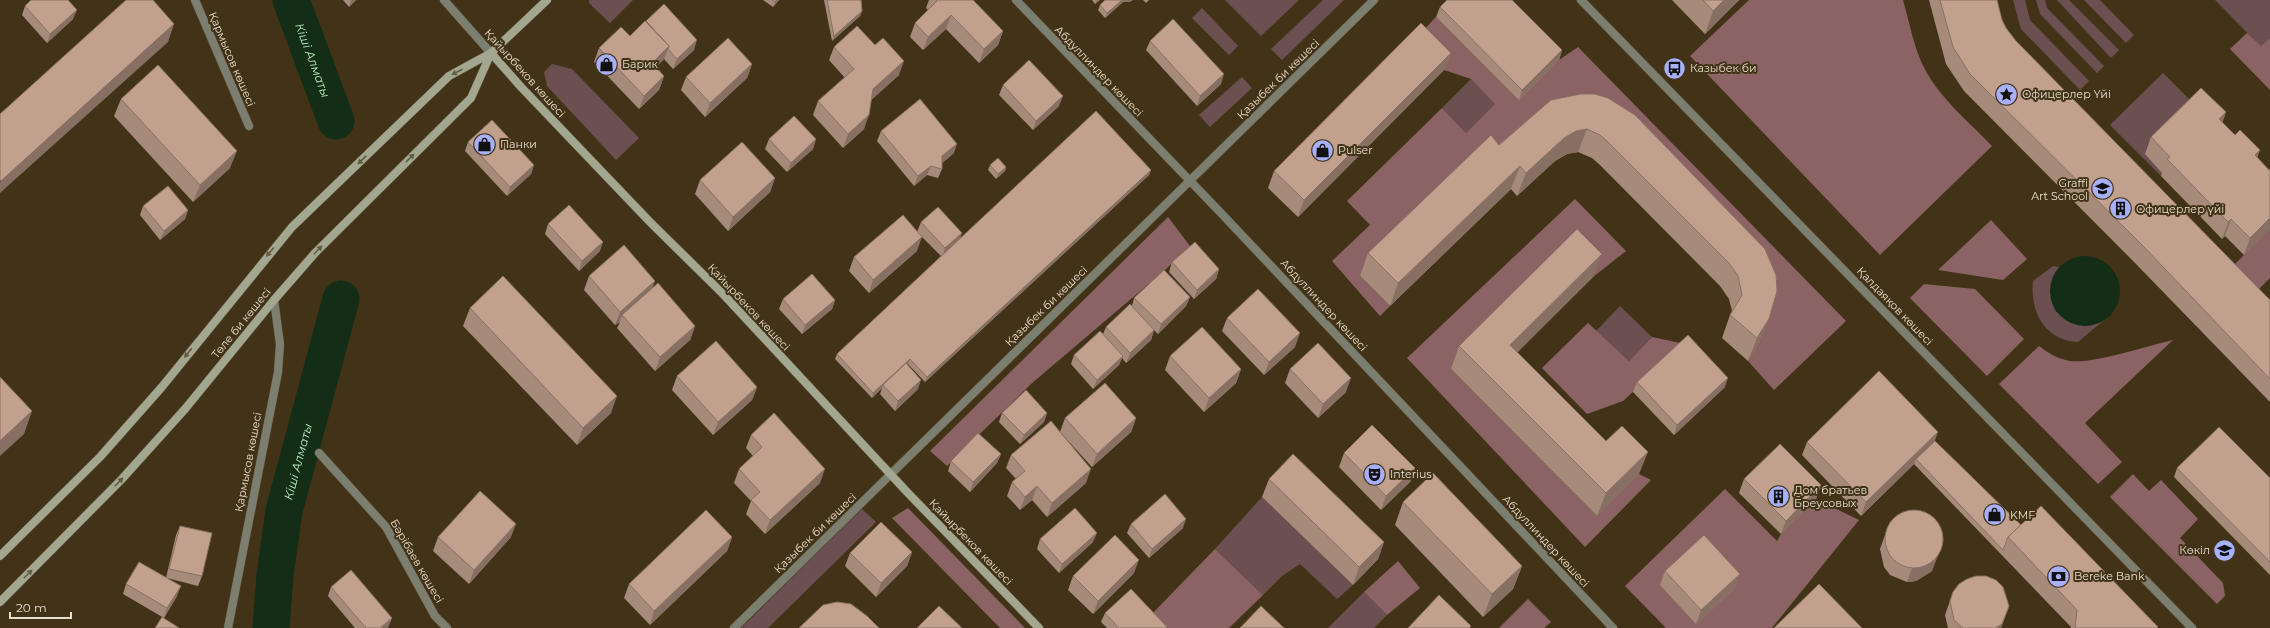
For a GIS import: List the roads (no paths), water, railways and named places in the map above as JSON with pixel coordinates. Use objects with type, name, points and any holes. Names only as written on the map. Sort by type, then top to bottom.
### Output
[{"type":"main road","name":"Төле би көшесі","points":[[0,556],[100,457],[145,405],[292,227],[449,76],[491,53],[546,0]]},
{"type":"main road","name":"Төле би көшесі","points":[[0,602],[121,480],[185,409],[274,300],[315,253],[471,98],[491,53]]},
{"type":"main road","name":"Қайырбеков көшесі","points":[[491,53],[521,87],[650,222],[723,294],[890,474],[1039,628]]},
{"type":"street","name":"Қармысов көшесі","points":[[195,0],[249,126]]},
{"type":"street","name":"Қайырбеков көшесі","points":[[444,0],[491,53]]},
{"type":"street","name":"Абдуллиндер көшесі","points":[[1016,0],[1190,181],[1613,628]]},
{"type":"street","name":"Қазыбек би көшесі","points":[[734,628],[1374,0]]},
{"type":"street","name":"Қалдаяқов көшесі","points":[[1581,0],[2192,628]]},
{"type":"street","name":"Қармысов көшесі","points":[[228,628],[278,372],[280,344],[274,300]]},
{"type":"street","name":"Бәрібаев көшесі","points":[[319,453],[386,527],[435,616],[447,628]]},
{"type":"waterway","name":"Кіші Алматы","points":[[291,0],[336,121]]},
{"type":"waterway","name":"Кіші Алматы","points":[[271,628],[275,575],[284,511],[341,299]]},
{"type":"place","name":"Барик","points":[[607,64]]},
{"type":"place","name":"Казыбек би","points":[[1674,68]]},
{"type":"place","name":"Офицерлер Үйі","points":[[2007,94]]},
{"type":"place","name":"Панки","points":[[485,144]]},
{"type":"place","name":"Pulser","points":[[1322,150]]},
{"type":"place","name":"Graffi Art School","points":[[2103,189]]},
{"type":"place","name":"Офицерлер үйі","points":[[2120,209]]},
{"type":"place","name":"Interius","points":[[1375,474]]},
{"type":"place","name":"Дом братьев Бреусовых","points":[[1778,496]]},
{"type":"place","name":"KMF","points":[[1994,515]]},
{"type":"place","name":"Көкіл","points":[[2225,550]]},
{"type":"place","name":"Bereke Bank","points":[[2059,576]]}]
